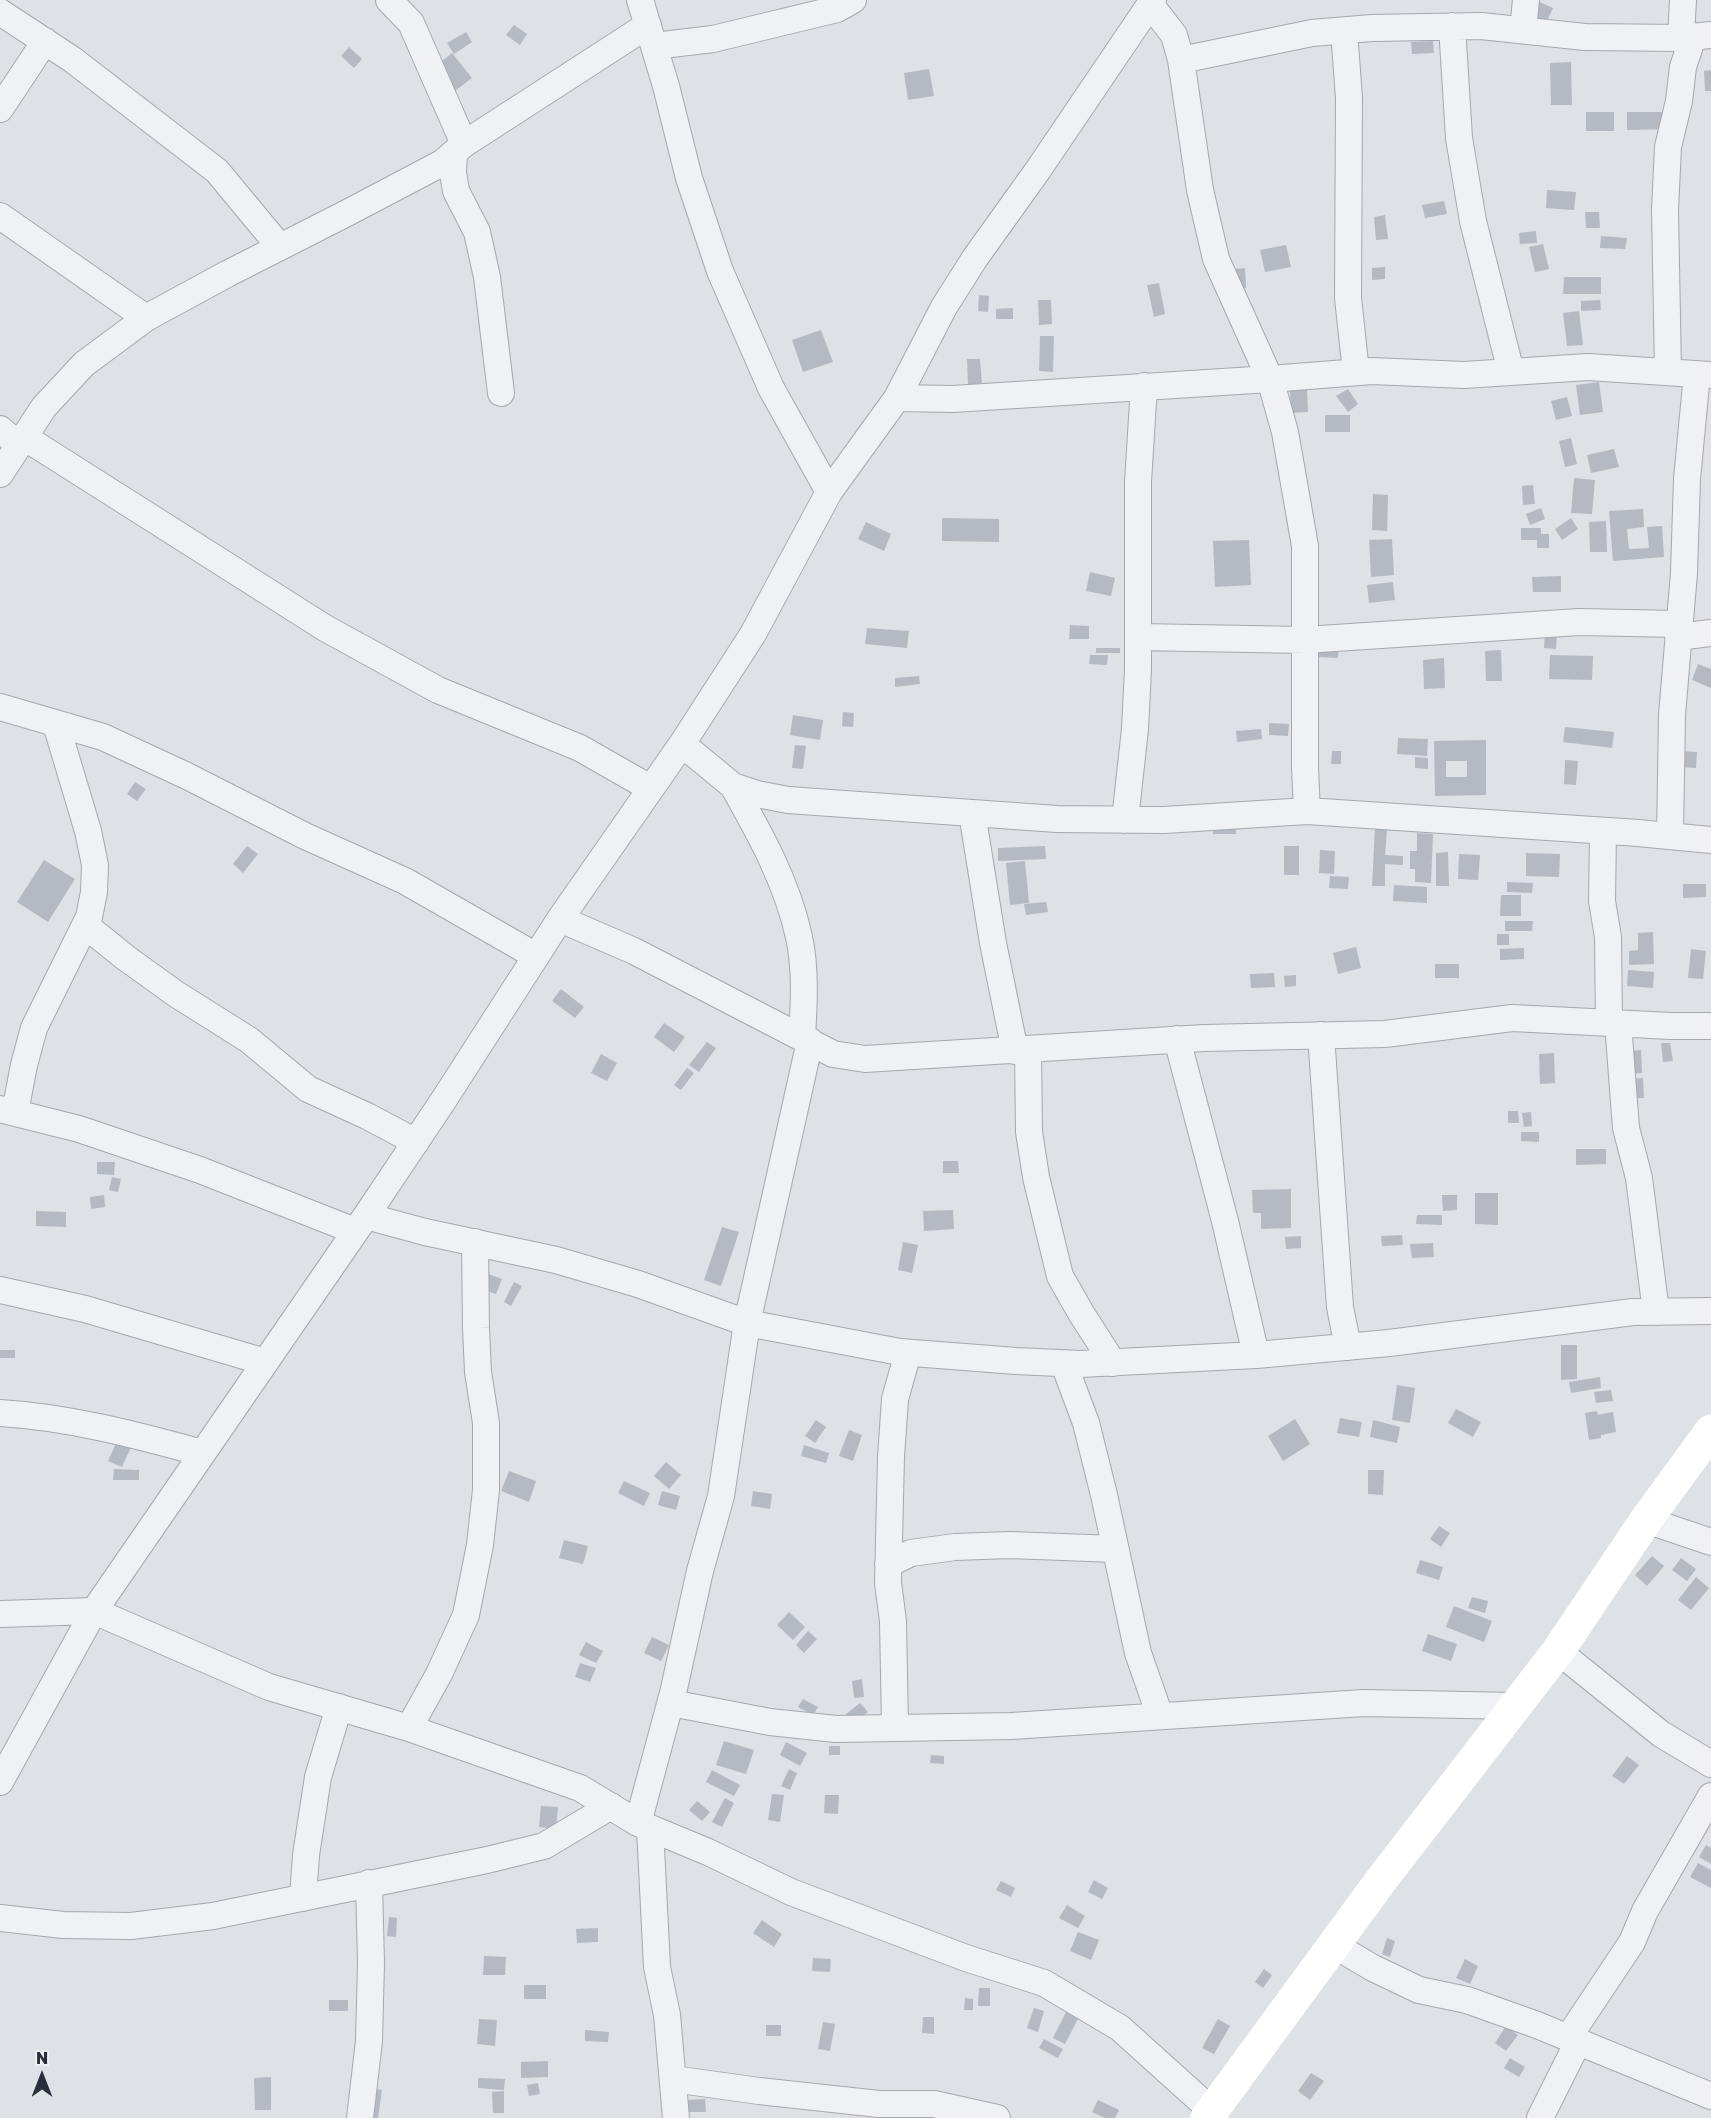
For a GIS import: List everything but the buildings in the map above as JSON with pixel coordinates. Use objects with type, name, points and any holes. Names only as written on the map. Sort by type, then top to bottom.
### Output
[{"type":"street","points":[[390,0],[411,23],[459,148],[453,172],[456,191],[477,232],[487,277],[501,393]]},
{"type":"street","points":[[640,0],[690,178],[720,271],[771,388],[829,492]]},
{"type":"street","points":[[0,474],[14,437],[84,364],[146,318],[442,163],[459,148],[651,35],[713,39],[837,9],[853,0]]},
{"type":"street","points":[[1523,30],[1526,0]]},
{"type":"street","points":[[1668,371],[1665,210],[1668,147],[1679,101],[1683,66],[1695,37],[1683,0]]},
{"type":"street","points":[[0,1782],[94,1611],[361,1224],[560,919],[682,744],[753,634],[829,492],[897,398],[944,307],[975,258],[1152,2],[1174,35],[1200,190],[1216,259],[1270,379],[1285,432],[1305,546],[1307,811]]},
{"type":"street","points":[[0,12],[73,60],[217,171],[280,247]]},
{"type":"street","points":[[1452,26],[1459,138],[1473,221],[1511,372]]},
{"type":"street","points":[[1180,60],[1312,33],[1452,26],[1481,26],[1585,37],[1695,37]]},
{"type":"street","points":[[1344,31],[1349,98],[1348,298],[1356,372]]},
{"type":"street","points":[[0,109],[45,41]]},
{"type":"street","points":[[0,216],[146,318]]},
{"type":"street","points":[[897,398],[953,399],[1371,371],[1464,375],[1587,367],[1704,374],[1687,479],[1684,573],[1672,715],[1670,836]]},
{"type":"street","points":[[1125,820],[1135,729],[1138,637],[1138,482],[1144,386]]},
{"type":"street","points":[[14,437],[325,628],[438,690],[580,748],[650,788]]},
{"type":"street","points":[[1138,637],[1305,640],[1579,622],[1711,633]]},
{"type":"street","points":[[0,707],[103,737],[187,776],[305,836],[405,881],[536,956]]},
{"type":"street","points":[[56,724],[74,777],[95,865],[94,892],[89,917],[34,1028],[8,1111],[79,1129],[361,1224],[425,1232],[556,1260],[638,1284],[747,1323],[908,1353],[1064,1364],[1113,1363],[1348,1347],[1633,1312],[1711,1311]]},
{"type":"street","points":[[682,744],[733,786],[757,794],[788,800],[1057,819],[1164,820],[1307,811],[1711,840]]},
{"type":"street","points":[[676,2118],[667,2015],[657,1967],[644,1825],[700,1571],[721,1496],[747,1323],[806,1039],[805,991],[799,937],[781,877],[733,786]]},
{"type":"street","points":[[972,813],[993,943],[1021,1050],[1036,1177],[1060,1276],[1113,1363]]},
{"type":"street","points":[[1603,831],[1602,902],[1608,937],[1614,1023],[1626,1128],[1639,1178],[1656,1312]]},
{"type":"street","points":[[560,919],[634,951],[833,1054],[865,1059],[1177,1040],[1385,1034],[1512,1018],[1711,1026]]},
{"type":"street","points":[[85,925],[159,982],[249,1040],[308,1089],[416,1142]]},
{"type":"street","points":[[1321,1035],[1339,1298],[1348,1347]]},
{"type":"street","points":[[1177,1040],[1225,1221],[1256,1355]]},
{"type":"street","points":[[410,1728],[439,1674],[466,1615],[480,1545],[486,1490],[486,1423],[478,1372],[475,1242]]},
{"type":"street","points":[[0,1290],[85,1309],[265,1362]]},
{"type":"street","points":[[896,1727],[894,1632],[888,1564],[895,1399],[908,1353]]},
{"type":"street","points":[[1064,1364],[1086,1423],[1138,1653],[1160,1716]]},
{"type":"street","points":[[0,1413],[74,1423],[202,1453]]},
{"type":"street","points":[[0,1614],[94,1611],[269,1687],[410,1728],[580,1788],[644,1825],[708,1852],[791,1892],[966,1958],[1044,1983],[1120,2028],[1210,2114],[1334,1945],[1558,1651],[1646,1520],[1711,1431]]},
{"type":"street","points":[[1646,1520],[1711,1542]]},
{"type":"street","points":[[888,1564],[910,1553],[955,1547],[1010,1545],[1115,1549]]},
{"type":"street","points":[[1558,1651],[1661,1734],[1711,1764]]},
{"type":"street","points":[[670,1703],[770,1722],[836,1729],[1012,1726],[1364,1703],[1516,1706]]},
{"type":"street","points":[[303,1898],[306,1854],[318,1777],[339,1707]]},
{"type":"street","points":[[1540,2118],[1573,2040],[1606,1978],[1632,1942],[1645,1911],[1711,1796]]},
{"type":"street","points":[[0,1918],[63,1925],[131,1926],[213,1916],[487,1860],[544,1846],[611,1806]]},
{"type":"street","points":[[360,2118],[369,2041],[371,1963],[369,1883]]},
{"type":"street","points":[[1334,1945],[1373,1968],[1419,1990],[1467,2000],[1711,2096]]},
{"type":"street","points":[[673,2079],[879,2104],[934,2104],[996,2118]]}]
